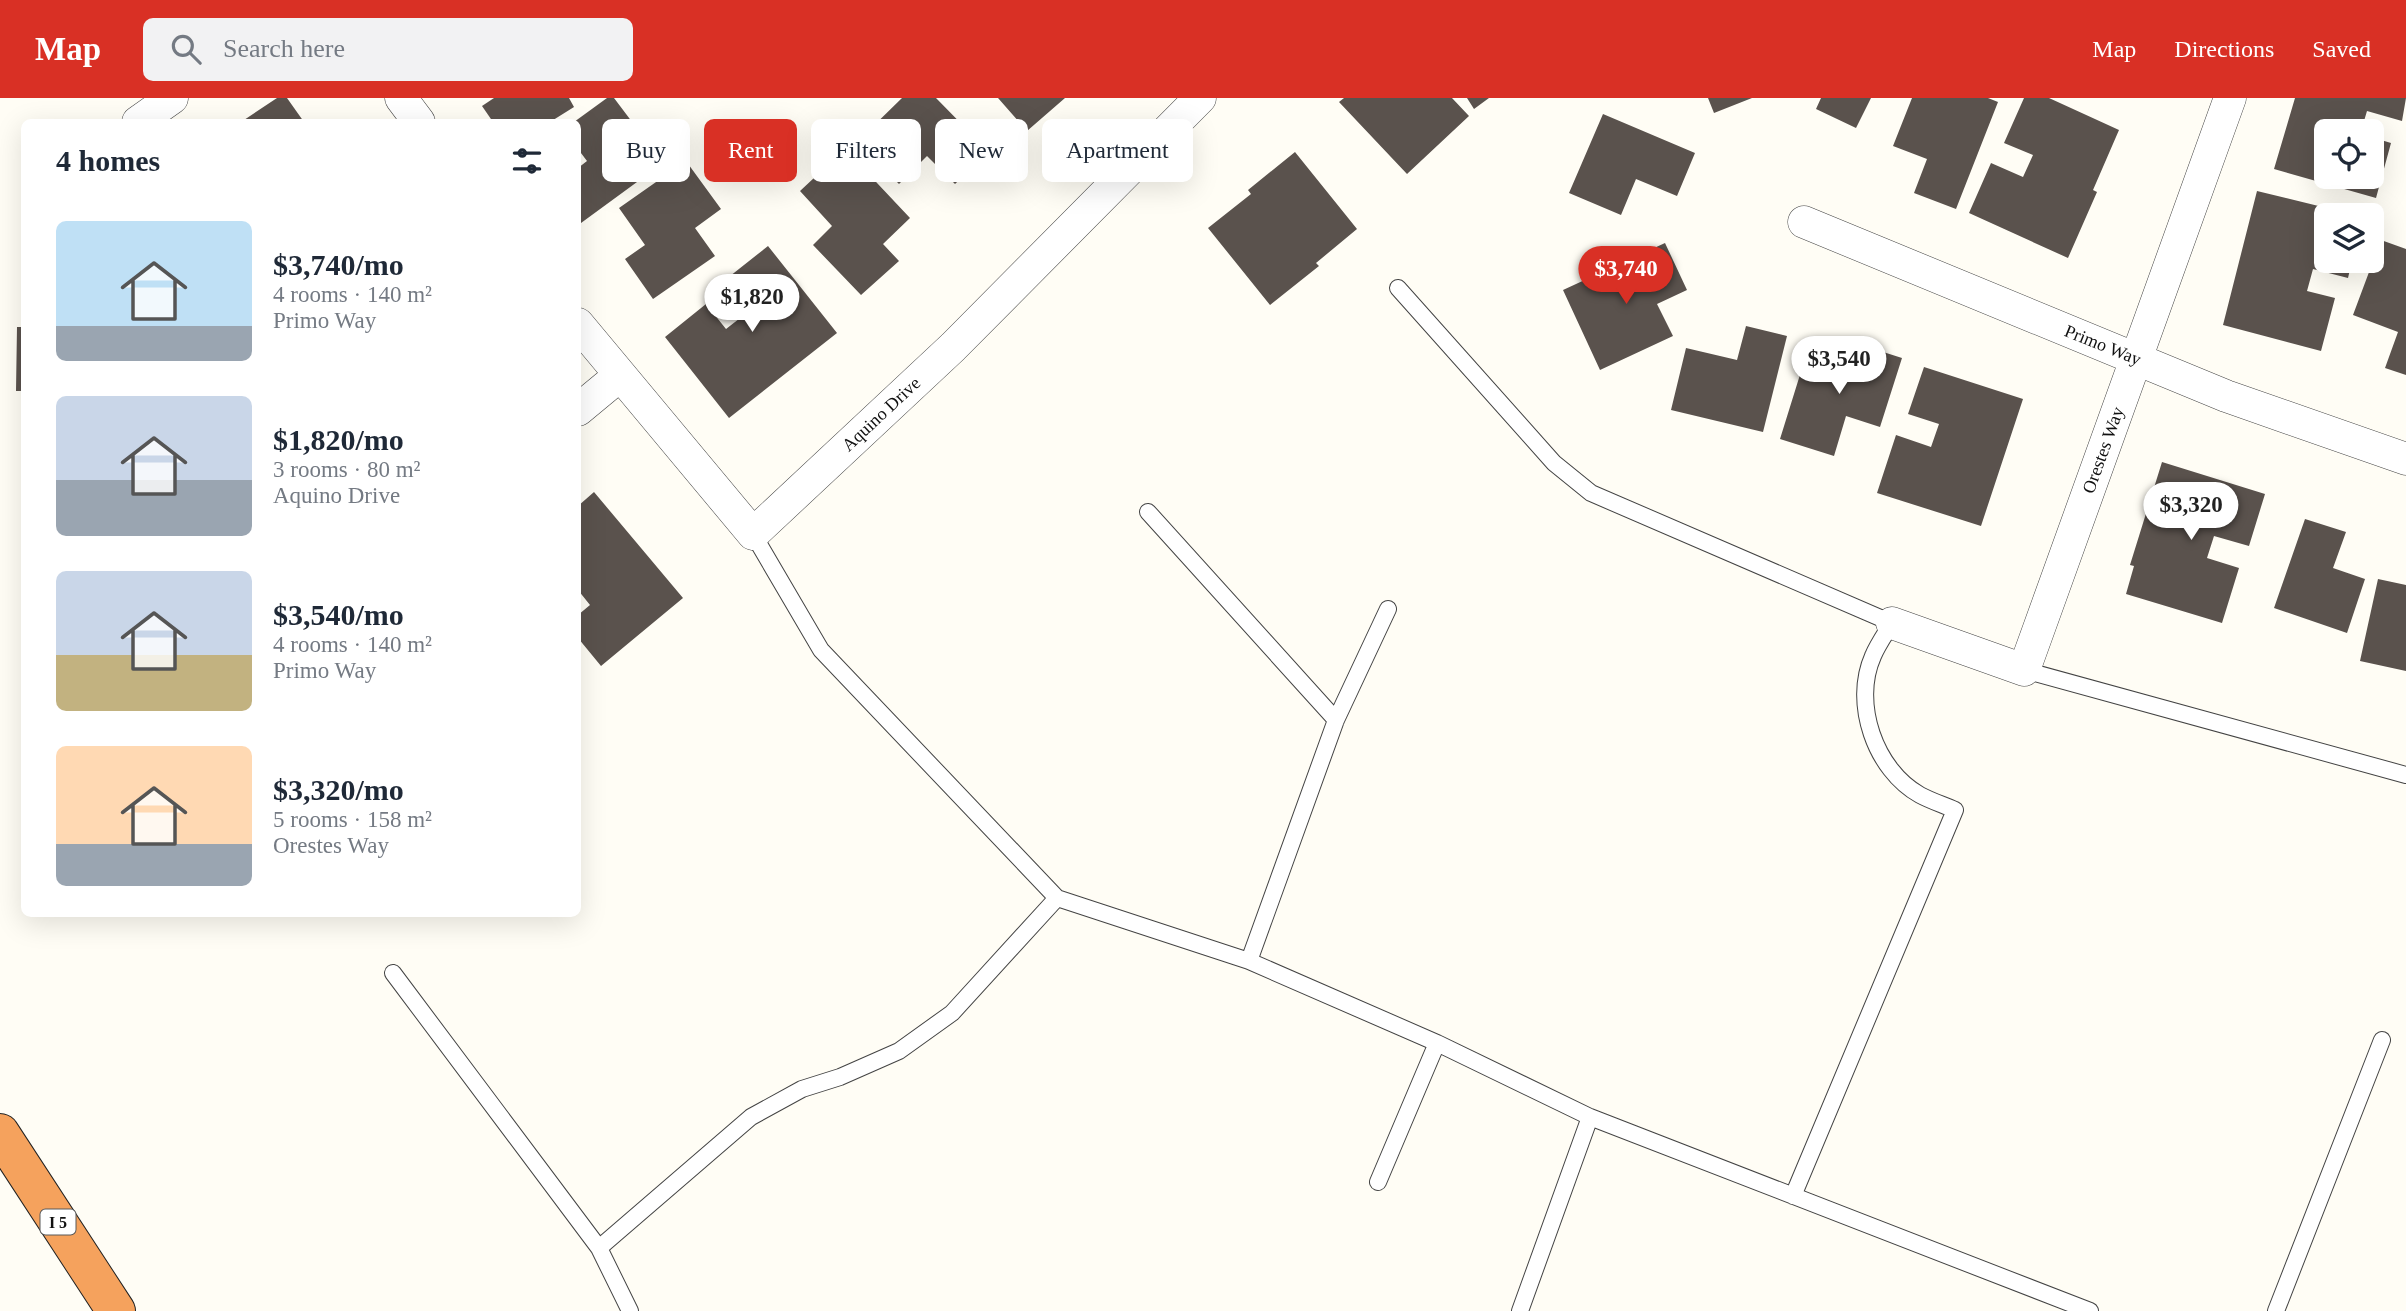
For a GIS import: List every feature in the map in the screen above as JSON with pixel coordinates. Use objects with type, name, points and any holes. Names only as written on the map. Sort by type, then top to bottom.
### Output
[{"type":"highway","name":"I 5","points":[[0,1133],[116,1311]]},
{"type":"street","points":[[142,119],[172,98]]},
{"type":"street","points":[[401,98],[417,119]]},
{"type":"street","name":"Aquino Drive","points":[[754,534],[953,347],[1200,98]]},
{"type":"street","name":"Orestes Way","points":[[2024,670],[2230,98]]},
{"type":"street","name":"Primo Way","points":[[1804,222],[2226,396],[2406,459]]},
{"type":"street","points":[[581,328],[754,534]]},
{"type":"street","points":[[581,408],[619,376]]},
{"type":"street","points":[[1892,623],[2024,670]]},
{"type":"lane","points":[[1398,288],[1554,463],[1591,493],[1892,623],[1872,656],[1866,682],[1867,722],[1882,758],[1899,778],[1919,795],[1955,810],[1793,1196]]},
{"type":"lane","points":[[1149,512],[1336,720]]},
{"type":"lane","points":[[754,534],[821,650],[1056,898],[1249,961],[1437,1043],[1590,1117],[2090,1311]]},
{"type":"lane","points":[[1249,961],[1336,720],[1388,609]]},
{"type":"lane","points":[[2024,670],[2406,775]]},
{"type":"lane","points":[[599,1248],[751,1117],[802,1089],[840,1077],[900,1051],[952,1013],[1056,898]]},
{"type":"lane","points":[[393,973],[599,1248],[629,1311]]},
{"type":"lane","points":[[2276,1311],[2382,1040]]},
{"type":"lane","points":[[1378,1182],[1437,1043]]},
{"type":"lane","points":[[1520,1311],[1590,1117]]},
{"type":"building","points":[[277,98],[287,98],[302,119],[246,119]]},
{"type":"building","points":[[494,98],[569,98],[574,107],[555,119],[491,119],[482,106]]},
{"type":"building","points":[[607,98],[614,98],[630,119],[602,119],[602,182],[637,182],[581,223],[581,166],[587,161],[581,153],[581,119],[578,119]]},
{"type":"building","points":[[902,98],[936,98],[957,119],[935,119],[935,164],[927,156],[921,162],[921,119],[881,119]]},
{"type":"building","points":[[998,98],[1065,98],[1028,130],[1028,119],[1016,119]]},
{"type":"building","points":[[1344,98],[1452,98],[1469,116],[1407,174],[1339,102]]},
{"type":"building","points":[[1467,98],[1489,98],[1474,109]]},
{"type":"building","points":[[1708,98],[1752,98],[1714,113]]},
{"type":"building","points":[[1821,98],[1871,98],[1856,128],[1816,109]]},
{"type":"building","points":[[1912,98],[1988,98],[1998,102],[1956,209],[1914,193],[1927,159],[1893,146]]},
{"type":"building","points":[[2024,98],[2049,98],[2119,130],[2093,190],[2097,192],[2068,258],[1969,213],[1991,163],[2023,177],[2033,155],[2004,143]]},
{"type":"building","points":[[2295,98],[2406,98],[2402,121],[2367,111],[2365,119],[2314,119],[2314,180],[2274,169]]},
{"type":"building","points":[[1603,114],[1695,153],[1677,196],[1636,179],[1621,215],[1569,193]]},
{"type":"building","points":[[2384,141],[2391,143],[2384,169]]},
{"type":"building","points":[[1295,152],[1357,229],[1316,263],[1319,266],[1270,305],[1208,228],[1251,194],[1248,190]]},
{"type":"building","points":[[690,166],[721,209],[695,228],[715,256],[653,299],[625,259],[645,245],[619,208],[656,182],[690,182]]},
{"type":"building","points":[[811,181],[876,182],[910,218],[883,244],[899,261],[861,295],[813,245],[832,226],[800,191]]},
{"type":"building","points":[[2344,189],[2378,189],[2376,198]]},
{"type":"building","points":[[2257,191],[2314,205],[2314,269],[2307,291],[2335,298],[2321,351],[2223,325]]},
{"type":"building","points":[[2384,241],[2406,249],[2406,375],[2385,368],[2398,332],[2353,315],[2369,273],[2384,273]]},
{"type":"building","points":[[1665,243],[1687,290],[1657,304],[1673,336],[1600,370],[1563,290]]},
{"type":"building","points":[[768,246],[837,333],[729,418],[665,337],[706,304],[726,329],[744,315],[720,284]]},
{"type":"building","points":[[2329,273],[2349,273],[2348,278]]},
{"type":"building","points":[[1746,326],[1787,336],[1763,432],[1671,410],[1686,348],[1737,360]]},
{"type":"building","points":[[17,327],[21,327],[21,391],[16,391]]},
{"type":"building","points":[[1858,344],[1902,358],[1880,427],[1846,416],[1834,456],[1780,439],[1808,349],[1851,362]]},
{"type":"building","points":[[1924,367],[2023,399],[1981,526],[1877,493],[1896,435],[1931,447],[1939,424],[1908,414]]},
{"type":"building","points":[[2162,462],[2265,494],[2249,546],[2214,536],[2207,558],[2239,568],[2222,623],[2126,594],[2134,566],[2130,565]]},
{"type":"building","points":[[594,492],[683,598],[601,666],[581,642],[581,612],[590,605],[581,594],[581,503]]},
{"type":"building","points":[[2305,519],[2346,532],[2333,568],[2365,579],[2347,633],[2274,608]]},
{"type":"building","points":[[2378,579],[2406,585],[2406,671],[2360,661]]}]
